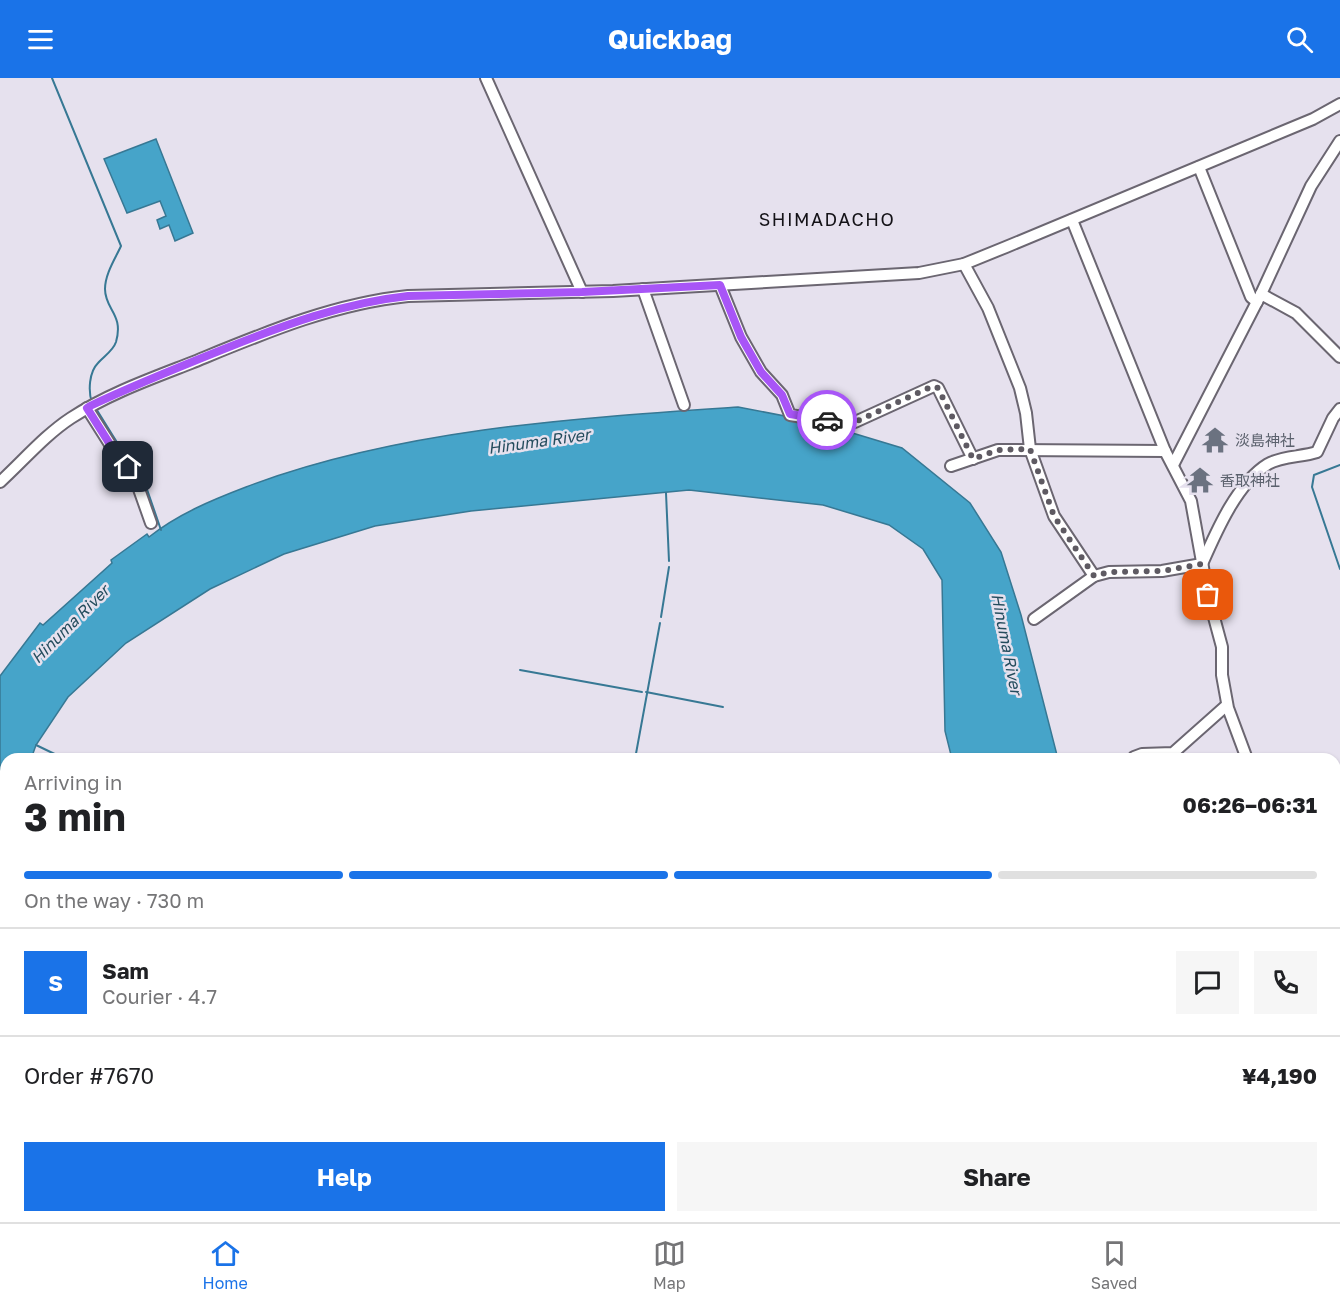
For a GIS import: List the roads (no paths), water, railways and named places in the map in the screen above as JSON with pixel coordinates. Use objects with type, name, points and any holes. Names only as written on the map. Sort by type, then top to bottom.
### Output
[{"type":"street","points":[[486,78],[582,292]]},
{"type":"street","points":[[0,482],[59,427],[87,408],[144,381],[280,327],[330,310],[381,299],[408,296],[582,292],[720,285],[919,273],[964,264],[1313,119],[1340,104]]},
{"type":"street","points":[[1173,465],[1259,298],[1311,186],[1340,141]]},
{"type":"street","points":[[1199,167],[1251,297],[1296,313],[1340,357]]},
{"type":"street","points":[[1072,220],[1165,451],[1191,501],[1202,564],[1222,647],[1222,675],[1227,705],[1245,753]]},
{"type":"street","points":[[964,264],[984,299],[1020,388],[1026,413],[1030,449],[1054,516],[1094,576]]},
{"type":"street","points":[[720,285],[741,337],[761,372],[782,395],[790,414],[835,422],[855,422],[933,386],[938,388],[973,459]]},
{"type":"street","points":[[643,289],[684,405]]},
{"type":"street","points":[[87,408],[118,457],[134,475],[151,523]]},
{"type":"street","points":[[1202,564],[1223,520],[1250,480],[1269,463],[1317,452],[1333,418],[1340,409]]},
{"type":"street","points":[[951,466],[998,450],[1165,451]]},
{"type":"street","points":[[1034,619],[1094,576],[1109,572],[1162,571],[1202,564]]},
{"type":"street","points":[[1173,753],[1227,705]]},
{"type":"water","points":[[156,139],[193,233],[175,241],[169,225],[160,229],[157,220],[166,216],[160,201],[127,213],[104,159]]},
{"type":"water","name":"Hinuma River","points":[[738,407],[816,422],[902,448],[970,503],[1001,552],[1021,615],[1056,753],[950,753],[945,731],[942,580],[923,549],[889,525],[823,505],[689,490],[471,511],[375,526],[284,554],[210,589],[126,643],[68,697],[36,745],[33,753],[0,753],[0,676],[40,623],[43,625],[112,563],[111,560],[147,534],[149,537],[183,514],[246,487],[304,467],[365,452],[489,429],[614,416]]},
{"type":"waterway","points":[[52,78],[121,246],[105,283],[106,296],[116,318],[118,333],[113,348],[98,363],[91,376],[92,403]]},
{"type":"waterway","points":[[95,407],[123,452],[141,472],[161,530]]},
{"type":"waterway","points":[[1340,465],[1314,475],[1312,487],[1340,569]]},
{"type":"waterway","points":[[666,493],[669,561]]},
{"type":"waterway","points":[[661,617],[669,567]]},
{"type":"waterway","points":[[636,753],[660,623]]},
{"type":"waterway","points":[[520,670],[642,692]]},
{"type":"waterway","points":[[646,692],[723,707]]},
{"type":"waterway","points":[[36,745],[53,753]]},
{"type":"place","name":"淡島神社","points":[[1215,440]]},
{"type":"place","name":"香取神社","points":[[1200,480]]},
{"type":"district","name":"SHIMADACHO","points":[[827,219]]}]
